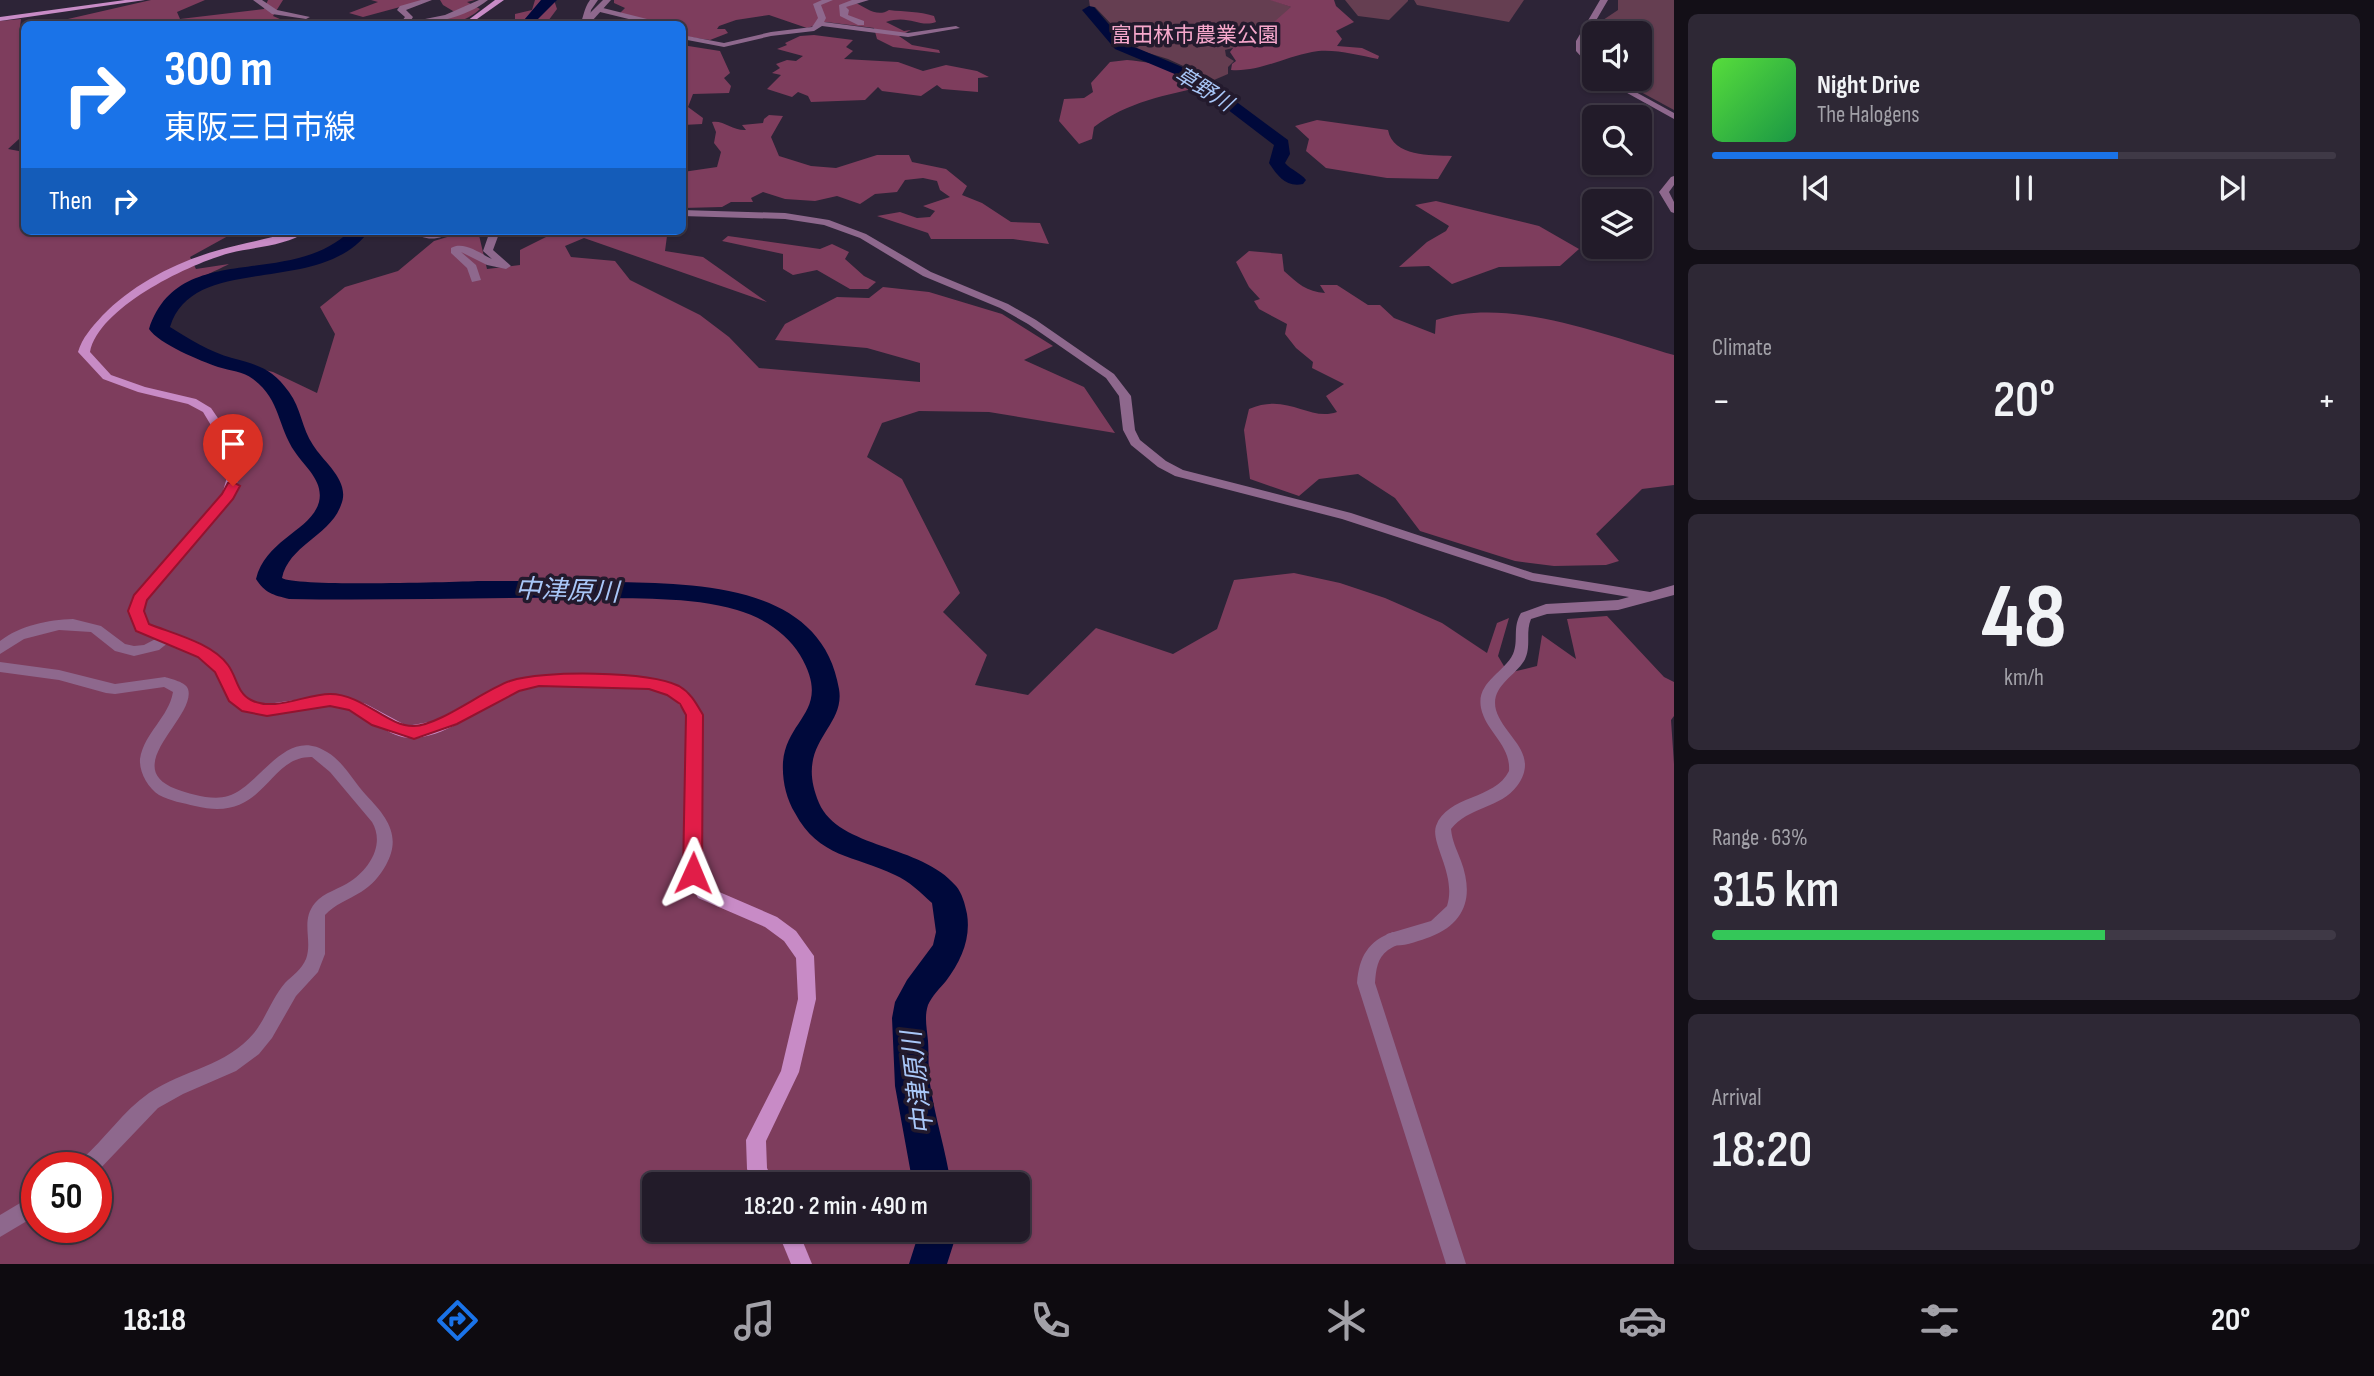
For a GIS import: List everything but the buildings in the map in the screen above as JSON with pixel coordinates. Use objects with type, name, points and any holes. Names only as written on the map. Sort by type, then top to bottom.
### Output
[{"type":"main road","points":[[0,19],[141,0]]},
{"type":"main road","points":[[472,21],[500,0]]},
{"type":"main road","points":[[288,235],[201,259],[152,284],[130,297],[86,343],[84,352],[107,377],[142,390],[192,401],[207,410],[218,428],[233,477],[228,496],[140,598],[136,611],[142,628],[203,653],[222,668],[235,696],[248,706],[267,710],[330,700],[353,704],[378,720],[414,733],[451,719],[514,686],[539,680],[649,683],[673,691],[686,700],[694,715],[693,873],[704,893],[771,922],[790,936],[806,956],[807,999],[790,1072],[756,1140],[758,1172]]},
{"type":"main road","points":[[792,1242],[802,1264]]},
{"type":"street","points":[[257,0],[281,14],[306,17]]},
{"type":"street","points":[[273,9],[276,0]]},
{"type":"street","points":[[406,21],[409,17],[401,10],[403,8],[428,0]]},
{"type":"street","points":[[426,21],[444,18],[453,12],[474,7],[484,0]]},
{"type":"street","points":[[586,21],[587,10],[594,0]]},
{"type":"street","points":[[587,21],[607,0]]},
{"type":"street","points":[[686,38],[724,45],[760,36],[814,29],[822,18],[817,4],[829,0]]},
{"type":"street","points":[[865,0],[844,4],[843,15],[877,30]]},
{"type":"street","points":[[1592,21],[1604,0]]},
{"type":"street","points":[[599,9],[645,21]]},
{"type":"street","points":[[820,24],[908,35],[956,28]]},
{"type":"street","points":[[1628,91],[1674,116]]},
{"type":"street","points":[[1674,179],[1664,192],[1674,210]]},
{"type":"street","points":[[686,213],[785,216],[826,222],[863,236],[927,274],[1004,306],[1110,376],[1125,397],[1129,430],[1135,442],[1162,464],[1180,472],[1346,516],[1532,577],[1648,596]]},
{"type":"street","points":[[476,279],[472,267],[455,251],[456,247],[467,249],[478,260],[506,266],[488,251],[494,235]]},
{"type":"street","points":[[1457,1264],[1366,983],[1367,965],[1380,944],[1441,926],[1452,915],[1459,901],[1460,885],[1454,862],[1443,840],[1443,828],[1456,813],[1507,786],[1517,769],[1513,750],[1494,722],[1488,706],[1492,685],[1513,664],[1522,649],[1520,627],[1526,616],[1546,608],[1618,605],[1674,590]]},
{"type":"street","points":[[0,649],[19,634],[77,624],[99,630],[116,646],[134,652],[155,648],[167,638]]},
{"type":"street","points":[[0,667],[59,675],[116,689],[149,683],[175,684],[181,689],[180,702],[150,751],[149,768],[154,781],[161,789],[174,795],[218,805],[230,803],[255,789],[266,775],[296,752],[311,750],[327,760],[341,774],[381,824],[385,838],[385,853],[373,873],[321,908],[314,921],[316,956],[309,971],[286,996],[262,1037],[251,1049],[216,1072],[193,1079],[146,1106],[102,1152]]},
{"type":"street","points":[[0,1227],[21,1213]]},
{"type":"green space","name":"富田林市農業公園","points":[[1089,0],[1272,0],[1294,8],[1263,34],[1245,44],[1225,50],[1226,56],[1234,61],[1228,67],[1228,74],[1214,80],[1168,59],[1135,49],[1095,7],[1090,7]]},
{"type":"green space","name":"富田林市農業公園","points":[[1345,0],[1408,1],[1389,20],[1358,16]]},
{"type":"green space","points":[[1414,0],[1524,0],[1509,22],[1417,5]]},
{"type":"green space","points":[[1618,0],[1674,0],[1674,110],[1639,91],[1652,91],[1652,21],[1602,21],[1618,10]]},
{"type":"shaded area","points":[[151,0],[205,0],[177,12],[180,19],[264,9],[268,0],[283,0],[273,16],[284,21],[59,21]]},
{"type":"shaded area","points":[[371,0],[426,0],[363,17],[349,13],[378,2]]},
{"type":"shaded area","points":[[440,0],[475,0],[467,2],[480,9],[459,21],[438,21],[458,14],[443,5]]},
{"type":"shaded area","points":[[535,0],[554,0],[557,9],[548,21],[515,21],[515,14],[532,10]]},
{"type":"shaded area","points":[[614,0],[857,0],[854,2],[880,13],[889,10],[934,16],[936,22],[930,23],[901,19],[886,22],[904,31],[911,30],[899,36],[912,45],[939,50],[940,53],[893,47],[877,39],[874,28],[826,22],[807,28],[769,15],[736,20],[719,26],[717,29],[725,29],[728,33],[710,40],[686,37],[686,21],[650,21],[620,13],[625,8],[614,3]]},
{"type":"shaded area","points":[[1270,0],[1334,0],[1336,6],[1354,22],[1336,31],[1342,39],[1337,46],[1362,48],[1379,56],[1378,59],[1345,52],[1320,51],[1262,67],[1231,70],[1236,61],[1230,52],[1239,40],[1236,35],[1242,32],[1258,36],[1291,7]]},
{"type":"shaded area","points":[[21,19],[21,139],[8,149],[21,151],[21,235],[230,235],[190,257],[196,269],[229,264],[191,282],[168,298],[160,308],[155,333],[196,353],[273,372],[317,393],[335,334],[320,307],[345,287],[398,271],[434,241],[454,235],[479,235],[487,269],[520,265],[520,250],[548,235],[665,235],[665,251],[703,257],[767,302],[584,238],[565,246],[571,257],[615,261],[630,280],[700,315],[729,337],[759,368],[920,382],[920,363],[867,348],[775,340],[785,324],[837,297],[869,298],[883,287],[929,292],[1002,314],[1053,346],[1024,360],[1084,387],[1115,433],[989,412],[919,411],[882,423],[867,457],[902,479],[960,593],[943,612],[987,655],[975,685],[1028,695],[1096,628],[1173,654],[1217,629],[1234,580],[1294,573],[1340,583],[1385,598],[1442,623],[1487,653],[1497,623],[1509,618],[1498,656],[1508,673],[1537,666],[1542,635],[1576,659],[1567,619],[1607,616],[1664,677],[1674,682],[1674,716],[1671,720],[1674,764],[1674,1264],[0,1264],[0,21]]},
{"type":"shaded area","points":[[800,36],[853,40],[846,47],[853,51],[844,59],[898,62],[923,71],[946,65],[977,71],[989,77],[978,78],[978,92],[942,89],[937,85],[921,96],[882,91],[878,87],[865,100],[811,102],[808,96],[798,92],[792,97],[767,89],[781,75],[772,73],[780,68],[776,64],[787,60],[796,61],[803,56],[777,49]]},
{"type":"shaded area","points":[[686,46],[720,51],[730,73],[724,78],[731,86],[729,93],[693,94],[688,107],[703,118],[702,124],[686,125]]},
{"type":"shaded area","points":[[1127,60],[1168,67],[1206,86],[1133,105],[1094,127],[1092,139],[1079,144],[1059,121],[1064,99],[1084,98],[1093,92],[1091,83],[1110,62]]},
{"type":"shaded area","points":[[769,115],[783,116],[771,137],[779,156],[811,166],[836,168],[877,155],[909,155],[912,162],[946,169],[967,186],[962,195],[982,203],[1011,222],[1040,223],[1049,244],[1013,239],[931,239],[928,233],[877,216],[900,212],[917,218],[930,217],[935,211],[923,206],[950,197],[940,190],[937,181],[923,178],[905,180],[897,192],[875,194],[860,204],[837,196],[815,201],[785,199],[763,192],[751,198],[753,202],[731,202],[722,207],[686,208],[686,172],[717,167],[721,152],[714,143],[716,132],[712,122],[746,130],[742,125],[763,123]]},
{"type":"shaded area","points":[[1317,120],[1388,130],[1391,139],[1405,150],[1452,156],[1438,179],[1387,178],[1326,168],[1306,151],[1309,139],[1295,126]]},
{"type":"shaded area","points":[[1436,201],[1539,226],[1579,249],[1560,266],[1499,267],[1452,284],[1429,266],[1399,267],[1449,226],[1415,205]]},
{"type":"shaded area","points":[[728,236],[820,249],[832,244],[849,252],[845,259],[864,276],[876,282],[868,289],[850,289],[817,270],[793,275],[783,269],[783,254],[722,241]]},
{"type":"shaded area","points":[[1249,251],[1282,254],[1284,271],[1308,289],[1325,293],[1320,285],[1337,285],[1368,305],[1380,305],[1394,318],[1435,334],[1436,320],[1464,314],[1524,315],[1587,329],[1674,355],[1674,485],[1642,489],[1596,534],[1619,561],[1606,565],[1554,566],[1515,561],[1420,531],[1395,498],[1358,474],[1319,479],[1299,496],[1250,479],[1244,430],[1249,409],[1275,404],[1317,413],[1337,412],[1326,396],[1344,384],[1312,368],[1313,362],[1296,348],[1285,334],[1287,324],[1259,309],[1254,301],[1260,299],[1249,287],[1236,262]]},
{"type":"waterway","name":"中津原川","points":[[532,21],[540,7],[550,0]]},
{"type":"waterway","name":"草野川","points":[[1089,10],[1120,46],[1194,77],[1282,143],[1282,154],[1277,163],[1286,175],[1297,180]]},
{"type":"waterway","name":"中津原川","points":[[356,235],[337,250],[308,262],[211,279],[192,286],[177,296],[165,310],[159,329],[200,352],[226,363],[247,367],[265,378],[284,400],[301,445],[326,477],[331,491],[329,507],[314,526],[277,558],[269,579],[276,587],[289,590],[565,590],[700,594],[757,607],[790,627],[814,656],[826,691],[822,712],[801,747],[798,760],[802,795],[813,820],[833,838],[913,870],[947,899],[951,915],[950,946],[918,991],[909,1015],[913,1086],[930,1172]]},
{"type":"waterway","name":"中津原川","points":[[928,1264],[935,1242]]},
{"type":"route","points":[[233,486],[228,496],[140,598],[136,611],[142,628],[203,653],[222,668],[235,696],[248,706],[267,710],[330,700],[353,704],[378,720],[414,733],[451,719],[514,686],[539,680],[649,683],[673,691],[686,700],[694,715],[693,873]]}]
